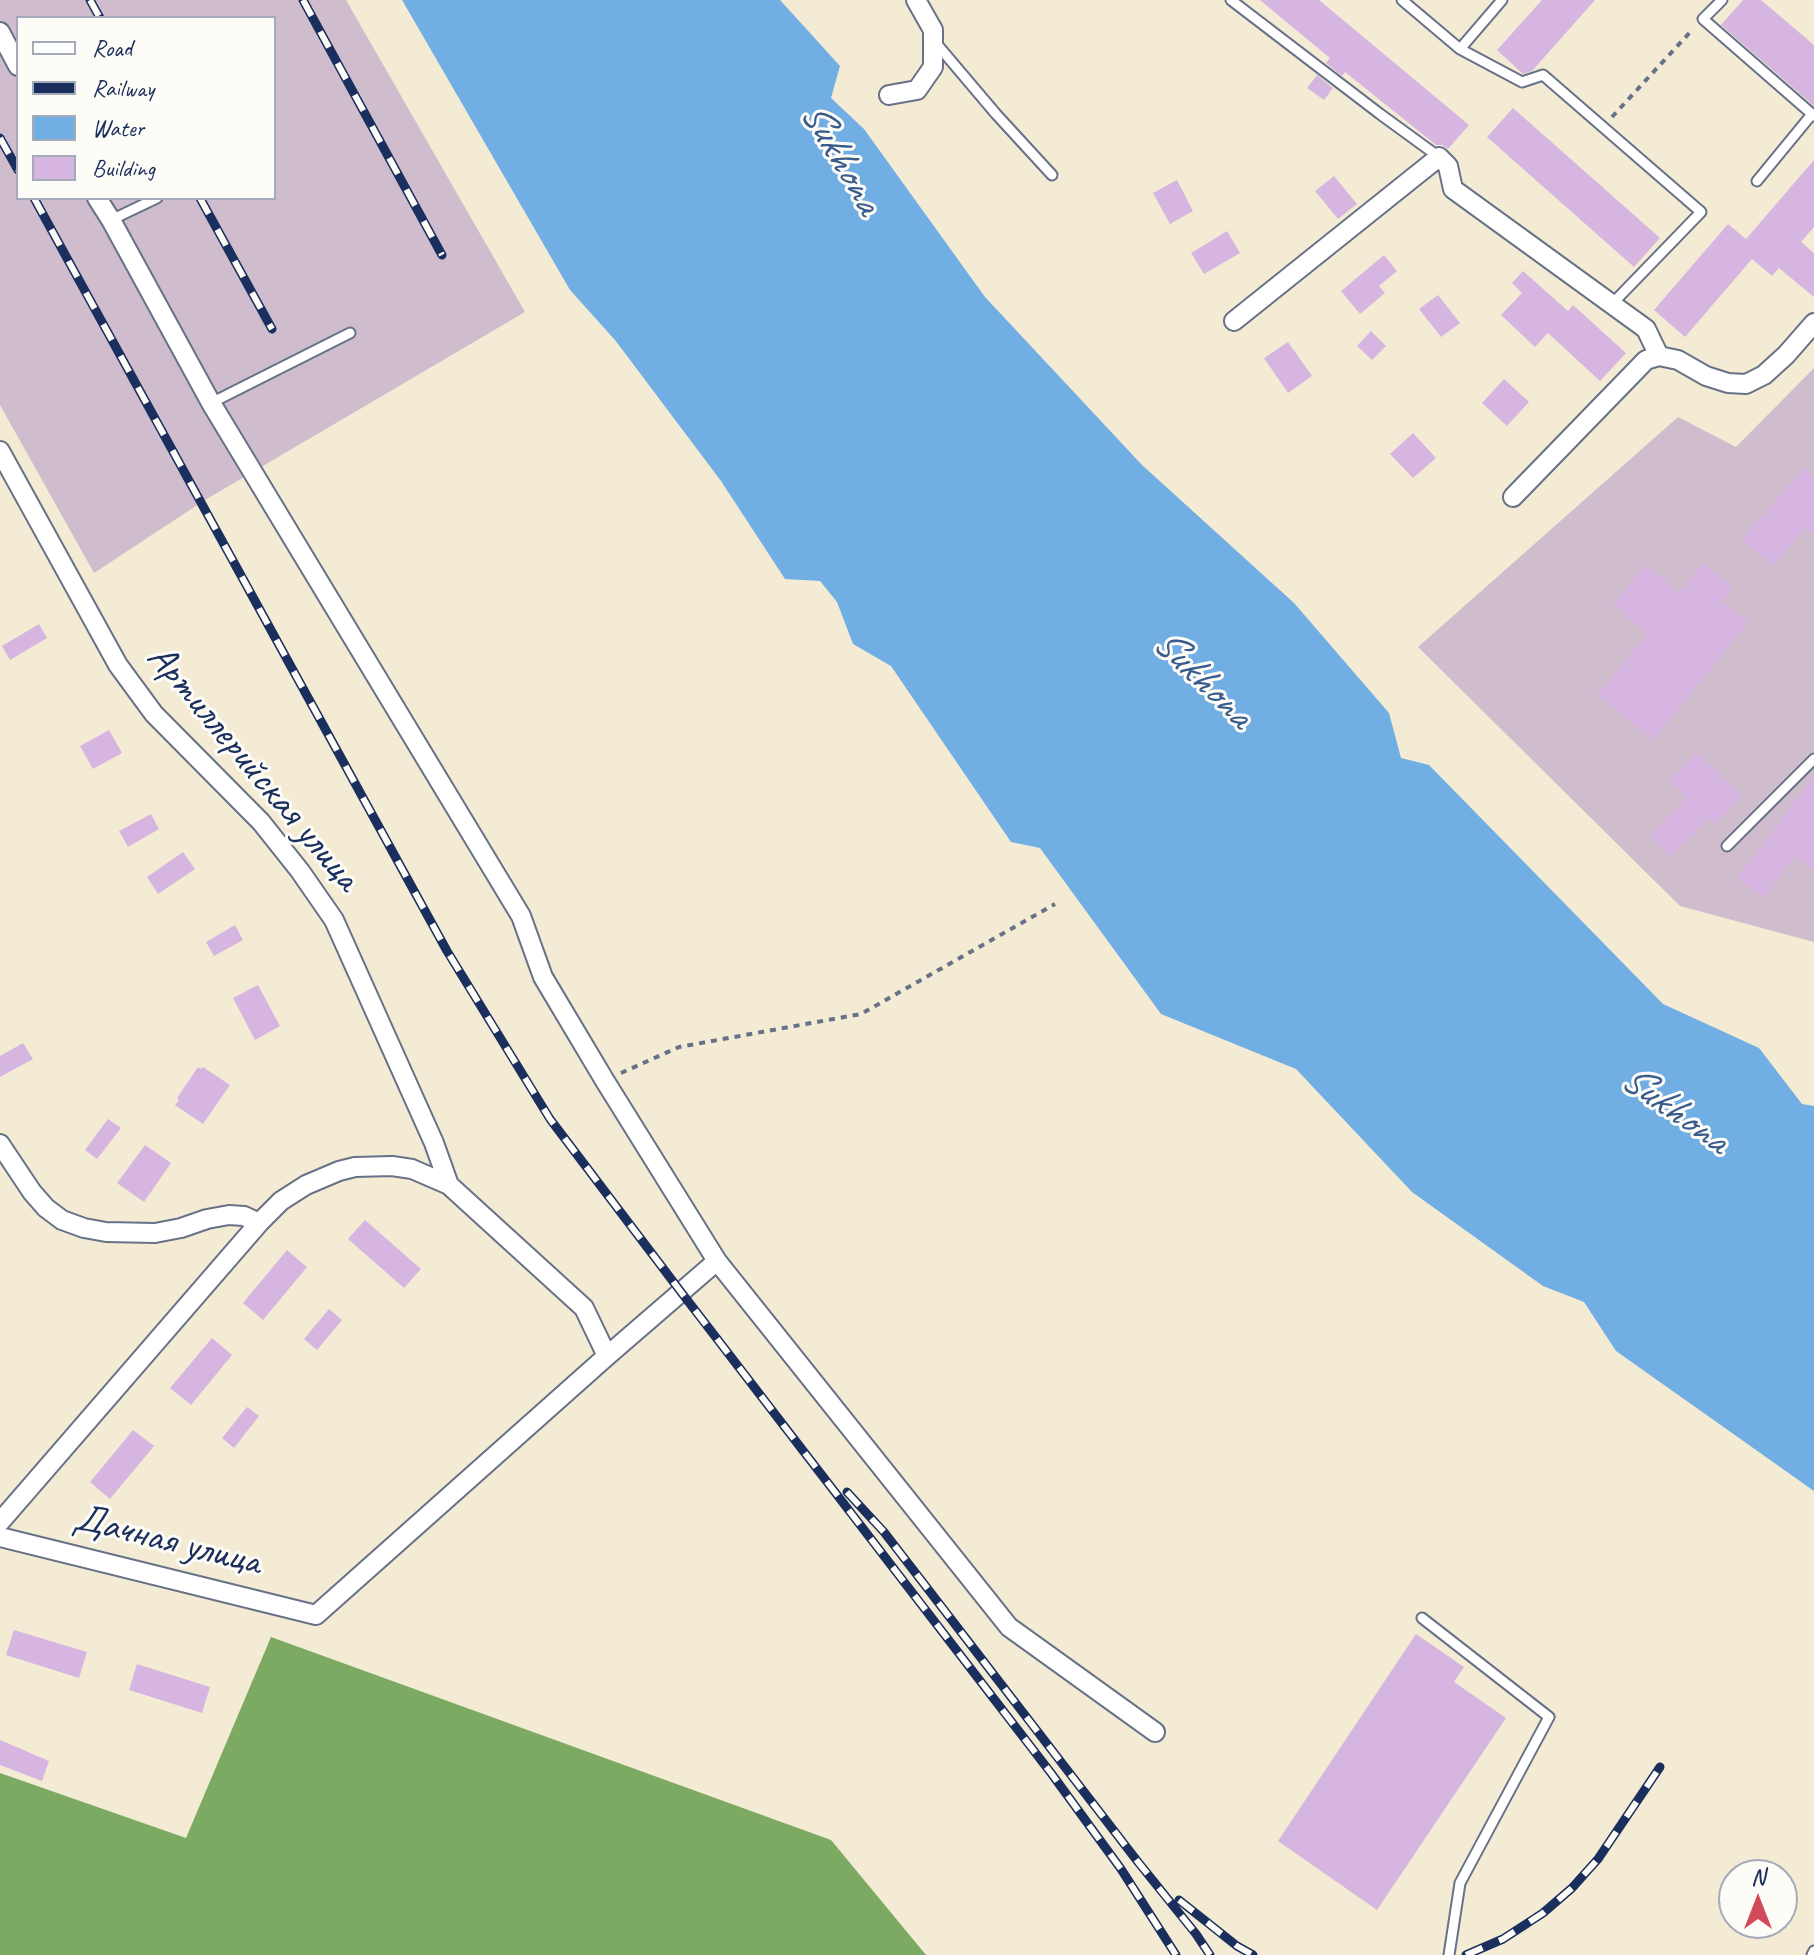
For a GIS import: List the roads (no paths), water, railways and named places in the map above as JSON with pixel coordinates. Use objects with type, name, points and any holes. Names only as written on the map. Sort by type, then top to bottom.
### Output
[{"type":"street","points":[[889,95],[917,90],[933,67],[933,30],[916,0]]},
{"type":"street","points":[[0,32],[16,62]]},
{"type":"street","points":[[1234,321],[1439,157],[1448,166],[1453,189],[1646,329],[1659,356]]},
{"type":"street","points":[[98,200],[211,403],[521,916],[543,977],[717,1261],[1009,1627],[1155,1732]]},
{"type":"street","points":[[1513,497],[1646,360],[1659,356],[1678,360],[1706,376],[1728,383],[1746,384],[1764,375],[1814,323]]},
{"type":"street","name":"Артиллерийская улица","points":[[0,451],[118,665],[154,714],[261,822],[334,920],[434,1143],[449,1185]]},
{"type":"street","points":[[0,1144],[46,1208],[62,1220],[84,1228],[106,1232],[155,1233],[229,1215],[244,1216],[259,1223]]},
{"type":"street","name":"Артиллерийская улица","points":[[0,1522],[259,1223],[281,1201],[306,1185],[339,1171],[355,1167],[392,1166],[412,1169],[449,1185],[584,1308],[607,1356]]},
{"type":"street","points":[[607,1356],[717,1261]]},
{"type":"street","name":"Дачная улица","points":[[0,1537],[316,1615],[607,1356]]},
{"type":"lane","points":[[1231,0],[1439,157]]},
{"type":"lane","points":[[1402,0],[1460,49],[1522,82],[1543,75],[1701,212],[1612,304]]},
{"type":"lane","points":[[1460,49],[1502,0]]},
{"type":"lane","points":[[1722,0],[1703,19],[1813,115],[1757,181]]},
{"type":"lane","points":[[933,39],[1052,175]]},
{"type":"lane","points":[[111,220],[153,200]]},
{"type":"lane","points":[[211,403],[350,333]]},
{"type":"lane","points":[[1727,846],[1814,759]]},
{"type":"lane","points":[[1422,1618],[1549,1717],[1460,1883],[1449,1955]]},
{"type":"water","name":"Sukhona","points":[[402,0],[780,0],[840,66],[831,98],[864,129],[985,297],[1142,465],[1294,603],[1389,713],[1401,758],[1429,765],[1663,1004],[1759,1048],[1802,1104],[1814,1106],[1814,1491],[1616,1351],[1584,1302],[1543,1286],[1412,1192],[1296,1069],[1161,1014],[1040,848],[1011,842],[891,666],[853,644],[837,602],[820,581],[785,579],[721,481],[615,340],[570,290]]},
{"type":"railway","points":[[90,0],[99,16]]},
{"type":"railway","points":[[303,0],[442,255]]},
{"type":"railway","points":[[0,138],[16,166]]},
{"type":"railway","points":[[35,200],[447,951],[550,1119],[1051,1773],[1121,1869],[1176,1955]]},
{"type":"railway","points":[[201,200],[272,329]]},
{"type":"railway","points":[[847,1492],[884,1532],[1210,1955]]},
{"type":"railway","points":[[1466,1955],[1503,1939],[1543,1913],[1572,1888],[1598,1859],[1660,1767]]},
{"type":"railway","points":[[1179,1900],[1253,1955]]}]
